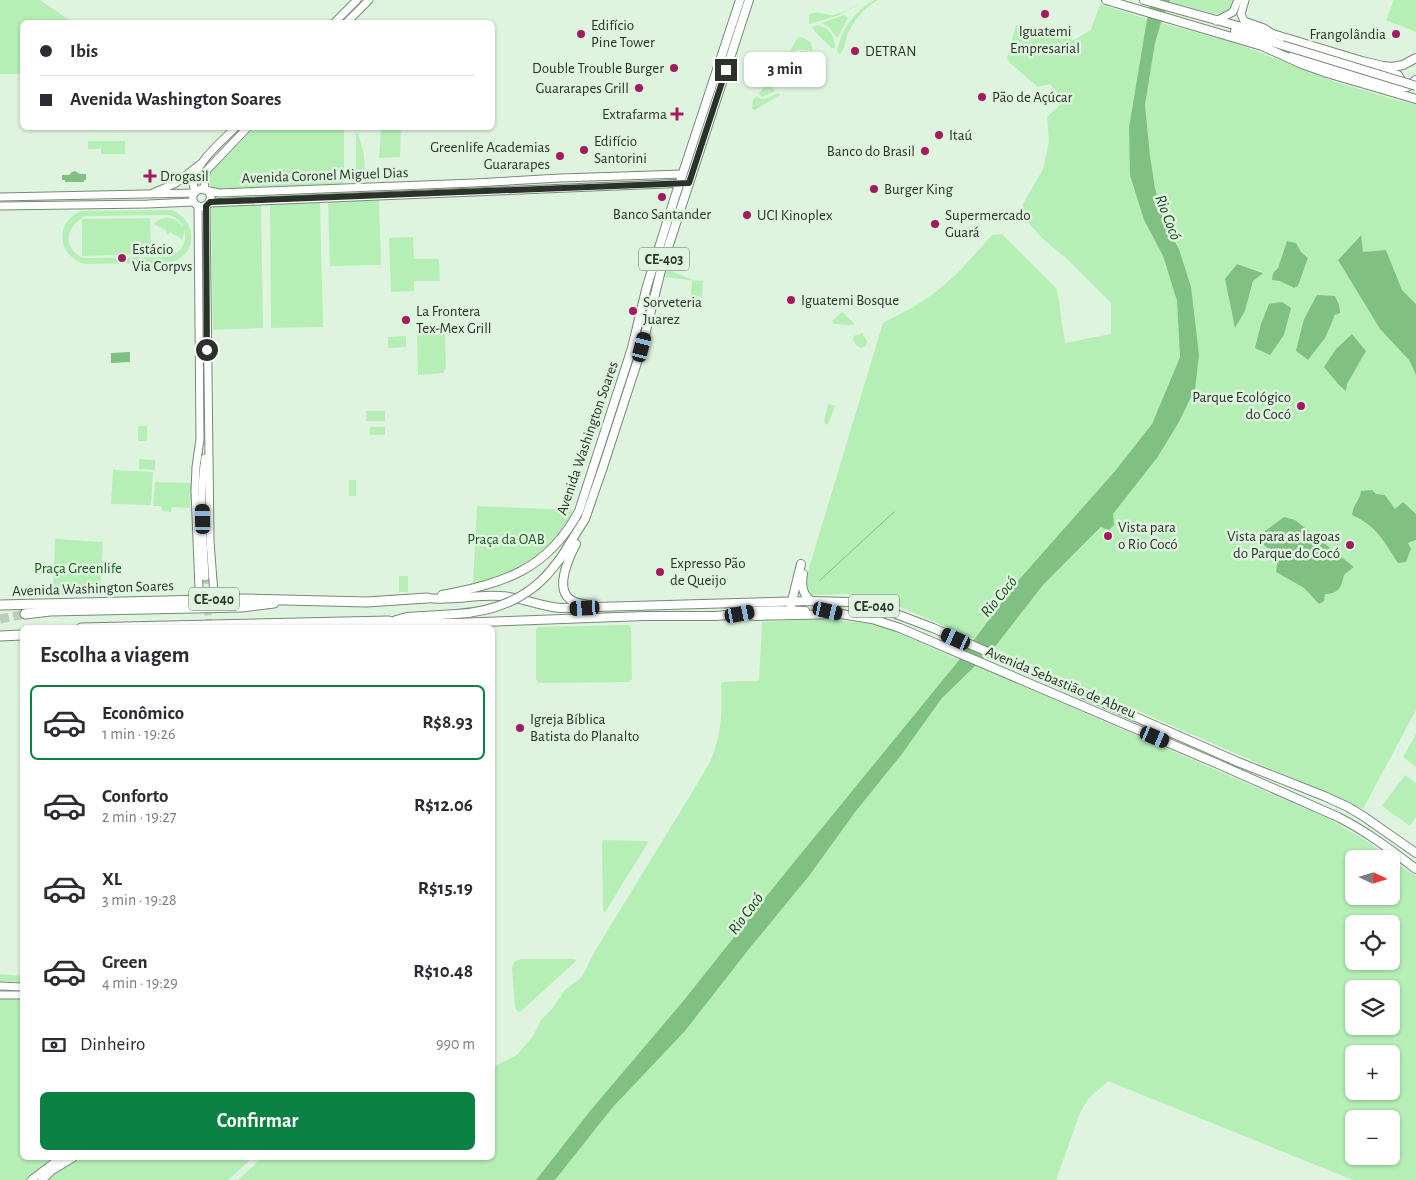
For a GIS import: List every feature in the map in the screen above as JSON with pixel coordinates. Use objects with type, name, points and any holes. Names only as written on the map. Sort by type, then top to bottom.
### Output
[{"type":"highway","name":"Avenida Washington Soares","points":[[0,605],[193,599],[291,599],[353,602],[428,598]]},
{"type":"highway","points":[[25,614],[50,611],[242,607],[265,605],[291,599]]},
{"type":"highway","name":"Avenida Washington Soares","points":[[313,625],[386,624]]},
{"type":"highway","points":[[0,631],[20,630]]},
{"type":"highway","points":[[0,636],[20,635]]},
{"type":"main road","points":[[337,20],[357,0]]},
{"type":"main road","points":[[350,20],[369,0]]},
{"type":"main road","name":"Avenida Washington Soares","points":[[428,598],[504,580],[532,566],[558,542],[579,511],[632,348],[647,286],[682,174],[740,0]]},
{"type":"main road","name":"Avenida Washington Soares","points":[[386,624],[406,618],[490,609],[514,600],[545,577],[560,559],[585,519],[636,363],[662,266],[749,0]]},
{"type":"main road","points":[[1106,0],[1396,88],[1407,87],[1416,80]]},
{"type":"main road","points":[[1144,0],[1216,21],[1272,34],[1362,61],[1392,66],[1408,64],[1416,58]]},
{"type":"main road","points":[[1216,21],[1232,12],[1238,0]]},
{"type":"main road","points":[[1245,0],[1241,14],[1244,22],[1264,28],[1272,34]]},
{"type":"main road","points":[[1216,21],[1230,30],[1416,86]]},
{"type":"main road","points":[[1262,46],[1327,73],[1416,99]]},
{"type":"main road","points":[[1353,74],[1367,75],[1395,83],[1400,82],[1401,80],[1398,75],[1367,66],[1362,61]]},
{"type":"main road","points":[[148,195],[176,183],[203,161],[233,130]]},
{"type":"main road","points":[[193,599],[198,594],[199,588],[195,491],[196,467],[204,405],[208,204],[211,197],[204,179],[207,170],[245,130]]},
{"type":"main road","points":[[203,161],[196,172],[192,198],[195,204],[204,405],[208,442],[210,541],[214,594],[219,599]]},
{"type":"main road","name":"Avenida Coronel Miguel Dias","points":[[207,190],[216,193],[682,174]]},
{"type":"main road","points":[[531,180],[531,189]]},
{"type":"main road","name":"Avenida Coronel Miguel Dias","points":[[208,204],[689,183]]},
{"type":"main road","points":[[0,197],[148,195],[194,192],[200,189],[207,190]]},
{"type":"main road","points":[[0,206],[195,204],[202,207],[208,204]]},
{"type":"main road","points":[[205,577],[202,485],[208,442]]},
{"type":"main road","points":[[585,519],[584,528],[566,569],[563,584],[566,594],[572,601],[592,607]]},
{"type":"main road","points":[[802,567],[803,590],[806,597],[811,601]]},
{"type":"main road","points":[[778,602],[789,594],[802,567]]},
{"type":"main road","points":[[794,606],[802,567]]},
{"type":"main road","name":"Avenida Washington Soares","points":[[428,598],[499,596],[522,599],[556,608],[592,607]]},
{"type":"main road","name":"Avenida Sebastião de Abreu","points":[[592,607],[778,602],[794,606],[811,601],[849,602],[883,608],[1250,767],[1324,796],[1363,816],[1416,853]]},
{"type":"main road","points":[[645,606],[645,616]]},
{"type":"main road","points":[[674,616],[676,606]]},
{"type":"main road","points":[[740,614],[794,606],[841,614]]},
{"type":"main road","name":"Avenida Sebastião de Abreu","points":[[531,621],[740,614],[756,616],[841,614],[880,621],[936,643],[1338,817],[1358,827],[1416,869]]},
{"type":"main road","name":"Avenida Washington Soares","points":[[386,624],[531,621]]},
{"type":"main road","points":[[1218,764],[1243,770],[1248,770],[1250,767]]},
{"type":"main road","points":[[1265,784],[1264,780],[1270,778],[1288,783]]},
{"type":"main road","points":[[0,986],[20,986]]},
{"type":"main road","points":[[0,995],[20,995]]},
{"type":"main road","points":[[31,1180],[57,1160]]},
{"type":"main road","points":[[42,1180],[70,1160]]},
{"type":"green space","points":[[0,0],[40,0],[69,20],[20,20],[20,74],[0,74]]},
{"type":"green space","points":[[874,0],[878,0],[868,7],[852,25],[842,52],[840,54],[837,52],[845,28],[855,15]]},
{"type":"green space","points":[[1170,0],[1234,0],[1229,11],[1221,15],[1169,2]]},
{"type":"green space","points":[[1394,0],[1416,0],[1416,32],[1386,20]]},
{"type":"green space","points":[[861,3],[840,15],[809,24],[809,15],[812,13],[832,15],[844,12]]},
{"type":"green space","name":"Parque Ecológico do Cocó","points":[[1100,4],[1147,19],[1129,127],[1144,220],[1163,256],[1177,301],[1180,357],[1152,424],[1115,471],[1016,583],[974,639],[882,599],[852,594],[811,595],[805,581],[883,323],[934,293],[972,258],[992,235],[1002,234],[1057,289],[1065,343],[1111,334],[1111,303],[1067,259],[1042,238],[1022,216],[1023,204],[1043,169],[1049,142],[1047,117],[1064,101],[1050,84],[1038,87],[1010,63],[1007,58],[1016,25],[1074,40],[1091,30]]},
{"type":"green space","points":[[844,15],[848,18],[838,37],[830,28],[822,23]]},
{"type":"green space","name":"Parque Ecológico do Cocó","points":[[1161,23],[1235,43],[1333,81],[1416,104],[1416,304],[1402,290],[1386,250],[1363,253],[1360,235],[1338,260],[1380,329],[1409,360],[1416,375],[1416,514],[1410,508],[1395,509],[1385,495],[1360,496],[1353,507],[1352,515],[1368,524],[1374,530],[1384,541],[1398,563],[1408,543],[1416,540],[1416,710],[1363,809],[994,648],[1043,585],[1102,527],[1157,458],[1179,422],[1195,389],[1179,249],[1163,220],[1155,188],[1150,155],[1145,105],[1155,43]],"holes":[[[1287,241],[1296,243],[1301,252],[1308,258],[1298,286],[1294,288],[1280,281],[1273,273],[1278,268]],[[1237,264],[1263,272],[1253,281],[1245,311],[1235,328]],[[1339,305],[1336,315],[1307,360],[1296,351]],[[1352,334],[1366,351],[1347,384]],[[1328,547],[1354,567],[1344,575],[1342,583],[1325,594],[1319,604],[1304,588],[1276,572],[1278,557]]]},
{"type":"green space","points":[[817,25],[831,32],[835,48],[832,48],[817,34],[812,27]]},
{"type":"green space","points":[[798,37],[804,38],[811,43],[813,51],[801,49],[791,52]]},
{"type":"green space","points":[[802,51],[815,55],[819,67],[814,67],[809,60],[802,57],[786,62],[785,60],[792,54]]},
{"type":"green space","points":[[797,61],[806,62],[811,66],[813,71],[810,77],[806,66],[788,67],[786,64]]},
{"type":"green space","points":[[801,68],[803,71],[802,75],[793,80],[789,70]]},
{"type":"green space","points":[[767,84],[776,91],[761,97],[759,93]]},
{"type":"green space","points":[[778,93],[780,95],[755,110],[752,109],[753,100],[757,96],[764,99]]},
{"type":"green space","points":[[252,130],[344,130],[344,181],[342,184],[216,189],[209,182],[210,173]]},
{"type":"green space","points":[[381,130],[401,130],[400,157],[379,158]]},
{"type":"green space","points":[[356,132],[364,155],[365,178],[356,178]]},
{"type":"green space","points":[[88,141],[125,141],[125,154],[101,154],[101,144],[100,149],[88,149]]},
{"type":"green space","points":[[379,200],[381,265],[330,266],[328,202]]},
{"type":"green space","points":[[320,203],[323,327],[271,328],[270,204]]},
{"type":"green space","points":[[261,204],[263,328],[213,330],[211,207]]},
{"type":"green space","points":[[172,210],[187,223],[191,239],[189,247],[185,254],[177,260],[167,263],[85,264],[69,254],[64,247],[62,239],[66,223],[72,216],[81,211]],"holes":[[[168,215],[179,221],[183,227],[177,221],[166,217],[154,224],[167,231],[168,235],[170,232],[182,239],[184,228],[185,233],[183,245],[178,252],[170,256],[171,246],[156,249],[156,251],[158,250],[169,257],[84,258],[77,254],[69,243],[70,231],[85,216]]]},
{"type":"green space","points":[[150,218],[151,254],[82,256],[82,219]]},
{"type":"green space","points":[[413,237],[414,259],[439,259],[440,281],[414,281],[414,291],[391,292],[389,238]]},
{"type":"green space","points":[[667,270],[693,280],[703,281],[702,297],[691,295],[692,281],[696,281],[664,277]]},
{"type":"green space","points":[[842,312],[855,324],[834,324],[832,321]]},
{"type":"green space","points":[[445,333],[446,368],[443,373],[418,375],[417,334]]},
{"type":"green space","points":[[862,333],[867,341],[866,346],[861,348],[853,340],[854,336]]},
{"type":"green space","points":[[406,336],[406,347],[388,348],[388,337]]},
{"type":"green space","points":[[828,404],[835,407],[827,425],[824,422]]},
{"type":"green space","points":[[366,411],[385,411],[385,421],[366,421]]},
{"type":"green space","points":[[138,426],[147,426],[147,441],[138,441]]},
{"type":"green space","points":[[370,427],[385,427],[385,435],[370,435]]},
{"type":"green space","points":[[139,459],[155,460],[155,470],[139,469]]},
{"type":"green space","points":[[113,470],[153,472],[151,505],[111,504]]},
{"type":"green space","points":[[349,480],[356,480],[356,496],[349,496]]},
{"type":"green space","points":[[155,482],[192,483],[190,508],[172,507],[171,512],[162,511],[162,506],[153,506]]},
{"type":"green space","name":"Praça da OAB","points":[[477,506],[573,510],[562,530],[539,555],[510,572],[473,584]]},
{"type":"green space","name":"Praça Greenlife","points":[[55,539],[103,542],[100,594],[53,595]]},
{"type":"green space","points":[[399,576],[408,576],[408,592],[399,592]]},
{"type":"green space","points":[[818,619],[878,624],[959,660],[684,1000],[590,1111],[536,1180],[238,1180],[260,1160],[495,1160],[495,1066],[517,1055],[533,1036],[541,1020],[553,1008],[565,990],[582,977],[595,951],[711,760],[720,730],[721,682],[759,681],[762,622]]},
{"type":"green space","points":[[629,625],[631,627],[632,679],[629,682],[539,683],[536,679],[536,629],[538,627]]},
{"type":"green space","points":[[976,666],[1329,819],[1365,840],[1378,850],[1345,850],[1345,905],[1400,905],[1400,866],[1416,876],[1416,1180],[1353,1180],[1108,1081],[1088,1099],[1080,1113],[1056,1180],[555,1180],[613,1107],[685,1031],[809,876],[856,811],[902,754],[942,698]]},
{"type":"green space","points":[[1416,734],[1416,767],[1403,757]]},
{"type":"green space","points":[[1405,775],[1416,783],[1416,817],[1410,826],[1382,806]]},
{"type":"green space","points":[[603,840],[649,841],[605,912],[603,911]]},
{"type":"green space","points":[[521,959],[575,959],[576,961],[518,1012],[515,1008],[512,968],[515,962]]},
{"type":"green space","points":[[0,974],[20,976],[20,982],[0,981]]},
{"type":"green space","points":[[0,997],[20,997],[20,1160],[250,1160],[228,1180],[0,1180]]},
{"type":"shaded area","name":"Rio Cocó","points":[[1151,0],[1170,0],[1155,43],[1145,105],[1150,155],[1155,188],[1163,220],[1179,249],[1191,287],[1199,355],[1195,389],[1179,422],[1157,458],[1113,514],[1114,525],[1109,530],[1101,527],[1043,585],[994,648],[942,698],[809,876],[685,1031],[613,1107],[555,1180],[536,1180],[590,1111],[684,1000],[959,660],[1016,583],[1115,471],[1152,424],[1180,357],[1177,301],[1163,256],[1144,220],[1130,175],[1129,127]]},
{"type":"shaded area","points":[[75,171],[80,174],[86,174],[84,182],[65,182],[65,180],[62,180],[62,175],[69,175]]},
{"type":"shaded area","points":[[1361,235],[1363,252],[1386,250],[1402,290],[1416,304],[1416,375],[1409,360],[1380,329],[1338,260]]},
{"type":"shaded area","points":[[1287,241],[1296,243],[1301,252],[1308,258],[1298,286],[1294,288],[1280,281],[1272,280],[1273,273],[1278,268]]},
{"type":"shaded area","points":[[1237,264],[1263,273],[1253,281],[1245,311],[1235,328],[1225,279]]},
{"type":"shaded area","points":[[1317,295],[1335,296],[1340,313],[1335,315],[1325,338],[1308,360],[1296,351],[1304,319]]},
{"type":"shaded area","points":[[1282,302],[1291,308],[1284,335],[1270,355],[1255,348],[1261,324],[1269,304]]},
{"type":"shaded area","points":[[1352,334],[1366,351],[1347,384],[1346,391],[1324,367],[1336,349]]},
{"type":"shaded area","points":[[130,352],[130,362],[111,363],[111,353]]},
{"type":"shaded area","points":[[1372,490],[1376,494],[1385,495],[1395,509],[1403,502],[1416,514],[1416,540],[1408,543],[1411,549],[1406,562],[1398,563],[1384,541],[1374,530],[1368,524],[1352,515],[1361,491]]},
{"type":"shaded area","points":[[1284,517],[1295,520],[1354,567],[1344,575],[1339,589],[1333,593],[1325,594],[1324,601],[1319,604],[1304,588],[1276,572],[1278,557],[1263,544],[1265,531]]},
{"type":"waterway","points":[[819,581],[894,512]]},
{"type":"tunnel","points":[[205,577],[209,625]]},
{"type":"tunnel","points":[[0,619],[25,614]]},
{"type":"place","name":"Iguatemi Empresarial","points":[[1045,14]]},
{"type":"place","name":"Edifício Pine Tower","points":[[581,34]]},
{"type":"place","name":"Frangolândia","points":[[1396,34]]},
{"type":"place","name":"DETRAN","points":[[855,51]]},
{"type":"place","name":"Double Trouble Burger","points":[[674,68]]},
{"type":"place","name":"Guararapes Grill","points":[[639,88]]},
{"type":"place","name":"Pão de Açúcar","points":[[982,97]]},
{"type":"place","name":"Extrafarma","points":[[677,114]]},
{"type":"place","name":"Itaú","points":[[939,135]]},
{"type":"place","name":"Edifício Santorini","points":[[584,150]]},
{"type":"place","name":"Banco do Brasil","points":[[925,151]]},
{"type":"place","name":"Greenlife Academias Guararapes","points":[[560,156]]},
{"type":"place","name":"Drogasil","points":[[150,176]]},
{"type":"place","name":"Burger King","points":[[874,189]]},
{"type":"place","name":"Banco Santander","points":[[662,197]]},
{"type":"place","name":"UCI Kinoplex","points":[[747,215]]},
{"type":"place","name":"Supermercado Guará","points":[[935,224]]},
{"type":"place","name":"Estácio Via Corpvs","points":[[122,258]]},
{"type":"place","name":"Iguatemi Bosque","points":[[791,300]]},
{"type":"place","name":"Sorveteria Juarez","points":[[633,311]]},
{"type":"place","name":"La Frontera Tex-Mex Grill","points":[[406,320]]},
{"type":"place","name":"Parque Ecológico do Cocó","points":[[1301,406]]},
{"type":"place","name":"Vista para o Rio Cocó","points":[[1108,536]]},
{"type":"place","name":"Vista para as lagoas do Parque do Cocó","points":[[1350,545]]},
{"type":"place","name":"Expresso Pão de Queijo","points":[[660,572]]},
{"type":"place","name":"Igreja Bíblica Batista do Planalto","points":[[520,728]]},
{"type":"route","points":[[207,350],[206,206],[210,202],[304,200],[689,183],[726,70]]}]
